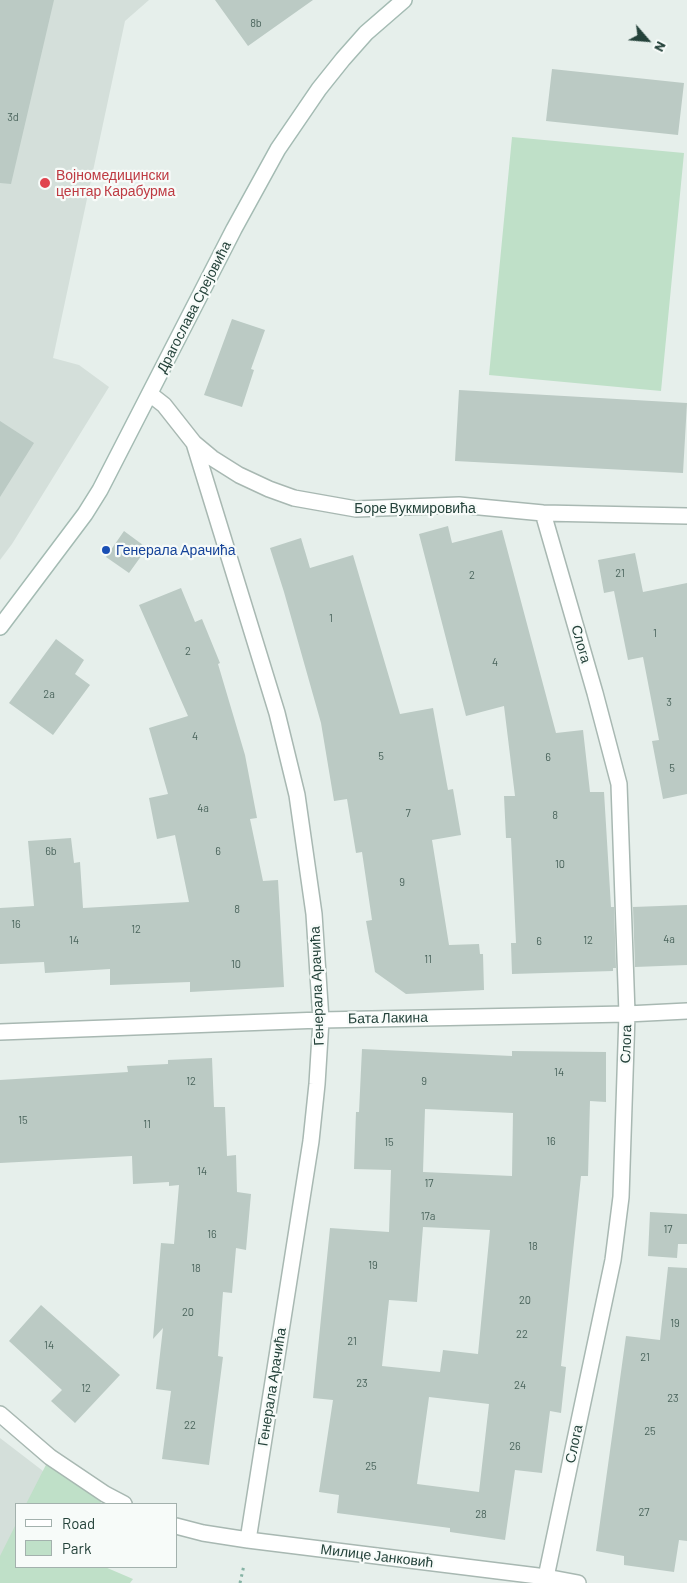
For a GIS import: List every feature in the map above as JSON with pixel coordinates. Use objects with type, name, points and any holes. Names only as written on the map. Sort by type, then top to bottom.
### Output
[{"type":"street","name":"Драгослава Срејовића","points":[[0,627],[93,502],[234,229],[278,149],[319,89],[343,59],[366,33],[404,0]]},
{"type":"street","name":"Боре Вукмировића","points":[[150,394],[164,405],[194,443],[212,458],[239,475],[294,498],[356,509],[459,505],[543,513],[687,516]]},
{"type":"street","name":"Генерала Арачића","points":[[194,443],[277,713],[297,795],[314,914],[321,1020],[311,1141],[248,1540]]},
{"type":"street","name":"Слога","points":[[543,513],[619,784],[627,1014],[621,1197],[613,1260],[546,1577]]},
{"type":"street","name":"Бата Лакина","points":[[0,1032],[321,1020],[627,1014],[687,1010]]},
{"type":"street","points":[[0,1414],[50,1457],[105,1494],[122,1503]]},
{"type":"street","name":"Милице Јанковић","points":[[178,1527],[203,1533],[248,1540],[546,1577],[578,1583]]},
{"type":"shaded area","name":"Војномедицински центар Карабурма","points":[[0,0],[149,0],[125,21],[53,358],[79,365],[109,387],[12,544],[0,560]]},
{"type":"shaded area","points":[[0,1438],[85,1503],[15,1503],[15,1568],[0,1583]]},
{"type":"green space","points":[[512,137],[684,153],[661,391],[489,375]]},
{"type":"green space","points":[[50,1457],[105,1494],[100,1503],[27,1503]]},
{"type":"green space","points":[[15,1526],[15,1568],[107,1568],[133,1579],[130,1583],[0,1583],[0,1556]]},
{"type":"building","points":[[0,0],[54,0],[11,184],[0,183]]},
{"type":"building","points":[[215,0],[313,0],[248,46]]},
{"type":"building","points":[[552,69],[684,83],[678,135],[546,121]]},
{"type":"building","points":[[232,319],[265,330],[251,369],[254,370],[242,407],[204,395]]},
{"type":"building","points":[[459,390],[687,403],[683,473],[455,461]]},
{"type":"building","points":[[0,421],[34,443],[0,497]]},
{"type":"building","points":[[448,526],[452,543],[502,530],[556,733],[583,730],[590,792],[604,792],[611,907],[614,907],[616,968],[613,968],[613,971],[512,974],[511,943],[516,943],[511,838],[506,838],[504,796],[515,796],[504,706],[466,716],[419,534]]},
{"type":"building","points":[[124,531],[147,548],[129,573],[106,557]]},
{"type":"building","points":[[301,538],[310,568],[353,555],[400,714],[433,708],[448,790],[453,789],[461,835],[432,840],[449,945],[479,944],[480,954],[483,954],[484,990],[406,994],[375,972],[366,921],[372,920],[362,852],[356,853],[347,799],[334,801],[321,723],[270,548]]},
{"type":"building","points":[[635,553],[643,592],[687,583],[687,794],[663,799],[652,741],[659,740],[643,657],[628,660],[614,591],[604,593],[598,560]]},
{"type":"building","points":[[181,588],[195,622],[202,619],[220,663],[218,664],[245,755],[257,818],[250,819],[263,881],[278,880],[284,987],[190,992],[190,982],[110,985],[110,969],[45,973],[44,962],[0,964],[0,908],[34,906],[28,841],[71,838],[74,863],[80,862],[83,908],[189,902],[175,835],[157,839],[149,798],[168,794],[149,728],[188,716],[139,605]]},
{"type":"building","points":[[56,639],[84,660],[75,674],[90,685],[53,735],[9,703]]},
{"type":"building","points":[[687,905],[687,965],[635,967],[633,907]]},
{"type":"building","points":[[362,1049],[512,1056],[512,1051],[606,1052],[606,1102],[590,1101],[588,1176],[581,1176],[561,1366],[566,1367],[561,1413],[550,1411],[542,1473],[515,1470],[505,1540],[450,1532],[450,1528],[337,1513],[339,1495],[319,1492],[333,1400],[313,1398],[330,1228],[389,1232],[391,1170],[354,1169],[356,1112],[359,1112]],"holes":[[[425,1109],[513,1113],[512,1176],[423,1172]],[[423,1227],[490,1230],[478,1354],[443,1350],[440,1372],[382,1366],[389,1300],[417,1302]],[[429,1397],[489,1404],[479,1492],[417,1484]]]},
{"type":"building","points":[[212,1058],[214,1107],[225,1107],[227,1156],[236,1155],[237,1192],[251,1194],[246,1250],[236,1248],[232,1293],[223,1292],[218,1356],[223,1357],[209,1465],[162,1459],[171,1391],[156,1389],[163,1328],[153,1339],[161,1243],[174,1244],[179,1185],[169,1186],[169,1182],[133,1184],[132,1156],[0,1163],[0,1080],[128,1072],[127,1066],[168,1064],[168,1060]]},
{"type":"building","points":[[650,1212],[687,1214],[687,1244],[678,1244],[677,1258],[648,1256]]},
{"type":"building","points":[[668,1267],[687,1268],[687,1541],[679,1540],[674,1572],[624,1565],[624,1556],[596,1551],[626,1336],[660,1340]]},
{"type":"building","points":[[41,1305],[120,1375],[75,1423],[51,1401],[62,1390],[9,1341]]},
{"type":"place","name":"Војномедицински центар Карабурма","points":[[45,183]]},
{"type":"place","name":"Генерала Арачића","points":[[106,550]]}]
